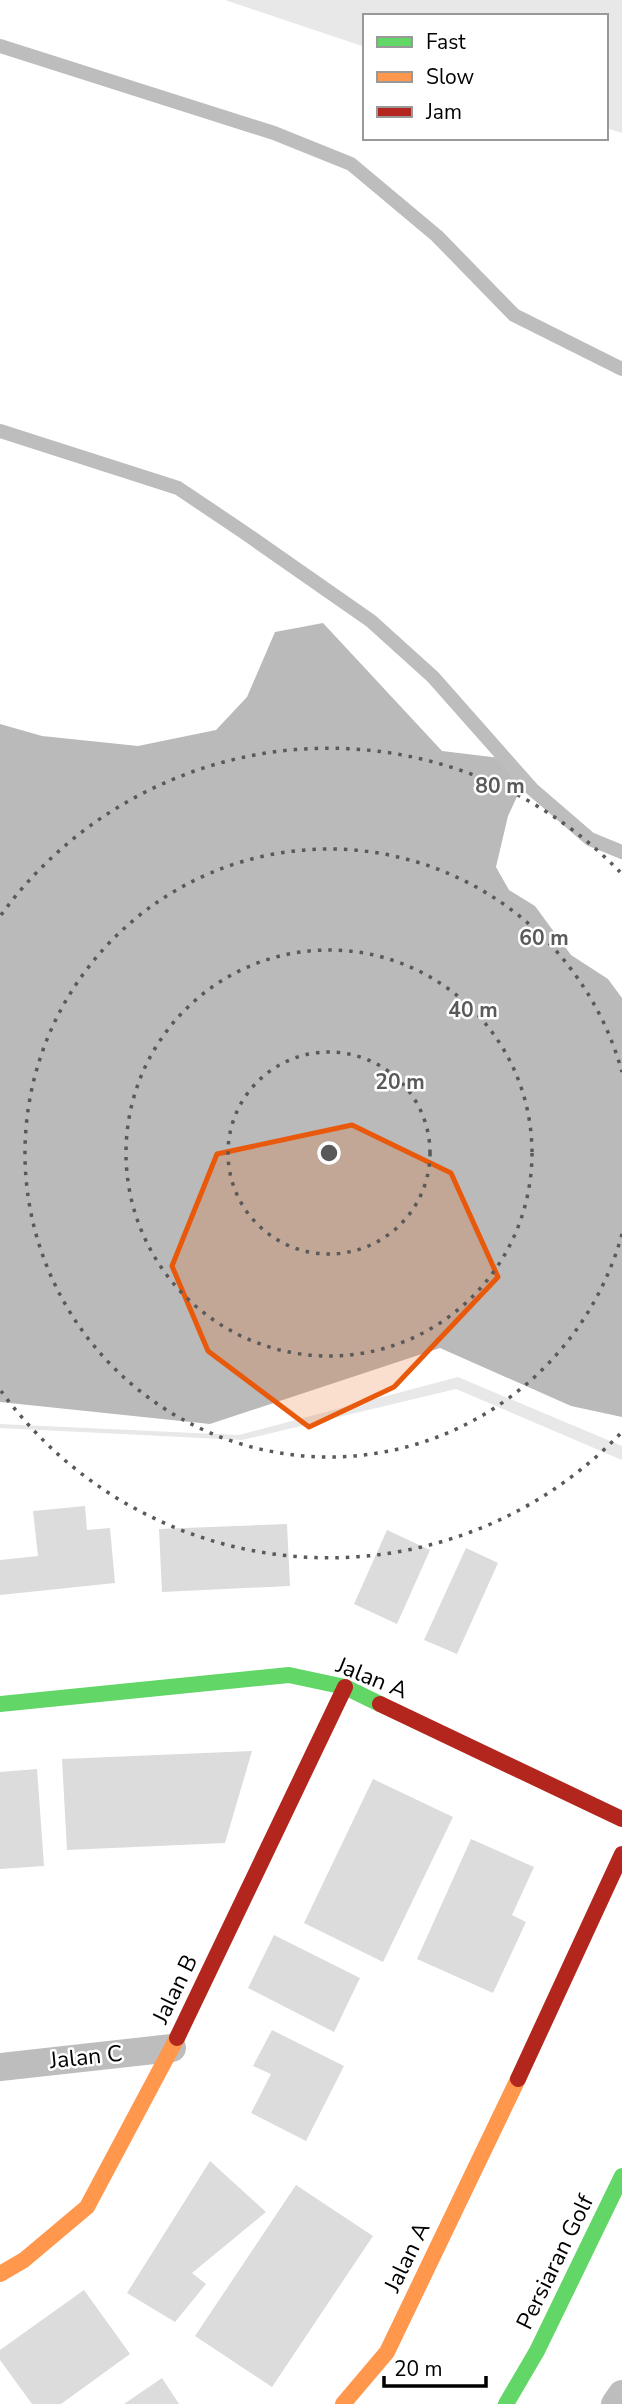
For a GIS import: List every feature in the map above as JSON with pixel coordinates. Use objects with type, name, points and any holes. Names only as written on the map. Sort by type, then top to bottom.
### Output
[{"type":"street","name":"Jalan A","points":[[0,1704],[289,1675],[345,1687],[622,1819]]},
{"type":"street","name":"Jalan B","points":[[0,2274],[24,2260],[87,2207],[172,2048],[345,1687]]},
{"type":"street","name":"Jalan A","points":[[343,2404],[387,2351],[484,2152],[622,1854]]},
{"type":"street","name":"Jalan C","points":[[0,2067],[172,2048]]},
{"type":"street","name":"Persiaran Golf","points":[[506,2404],[537,2351],[622,2176]]},
{"type":"street","points":[[615,2404],[622,2394]]},
{"type":"lane","points":[[0,46],[274,133],[351,164],[437,236],[514,315],[622,369]]},
{"type":"lane","points":[[0,431],[178,488],[371,621],[433,677],[532,789],[590,839],[622,852]]},
{"type":"highlighted area","points":[[352,1125],[451,1173],[498,1277],[394,1387],[309,1427],[208,1351],[172,1266],[217,1154]]},
{"type":"shaded area","points":[[225,0],[622,0],[622,133],[608,129],[608,14],[363,14],[363,46]]},
{"type":"shaded area","points":[[323,623],[442,751],[500,758],[521,788],[508,816],[496,867],[509,890],[535,906],[571,955],[608,979],[622,998],[622,1417],[571,1406],[440,1348],[210,1424],[0,1402],[0,724],[42,736],[138,746],[216,730],[247,697],[275,632]]},
{"type":"shaded area","points":[[458,1377],[622,1446],[622,1460],[456,1389],[242,1440],[0,1428],[0,1424],[239,1435]]},
{"type":"building","points":[[85,1506],[87,1530],[110,1528],[115,1583],[0,1595],[0,1560],[38,1556],[33,1511]]},
{"type":"building","points":[[287,1524],[290,1586],[162,1592],[159,1529]]},
{"type":"building","points":[[387,1530],[430,1550],[397,1624],[354,1604]]},
{"type":"building","points":[[466,1548],[498,1563],[457,1654],[424,1640]]},
{"type":"building","points":[[252,1751],[225,1843],[67,1850],[62,1759]]},
{"type":"building","points":[[37,1769],[44,1866],[0,1869],[0,1772]]},
{"type":"building","points":[[373,1779],[453,1817],[383,1962],[304,1923]]},
{"type":"building","points":[[471,1839],[534,1867],[512,1915],[526,1922],[493,1993],[417,1959]]},
{"type":"building","points":[[274,1935],[360,1978],[334,2032],[248,1988]]},
{"type":"building","points":[[272,2030],[344,2066],[306,2141],[251,2113],[271,2074],[253,2066]]},
{"type":"building","points":[[210,2161],[266,2212],[192,2273],[206,2284],[175,2322],[127,2293]]},
{"type":"building","points":[[296,2185],[373,2236],[272,2387],[195,2336]]},
{"type":"building","points":[[84,2290],[130,2354],[61,2404],[32,2404],[0,2360],[0,2350]]},
{"type":"building","points":[[162,2378],[179,2404],[124,2404]]},
{"type":"traffic: fast","points":[[0,1704],[289,1675],[345,1687],[380,1704]]},
{"type":"traffic: fast","points":[[506,2404],[537,2351],[622,2176]]},
{"type":"traffic: slow","points":[[0,2274],[24,2260],[87,2207],[177,2038]]},
{"type":"traffic: slow","points":[[343,2404],[387,2352],[518,2079]]},
{"type":"traffic: jam","points":[[177,2038],[345,1687]]},
{"type":"traffic: jam","points":[[380,1704],[622,1819]]},
{"type":"traffic: jam","points":[[518,2079],[622,1854]]}]
